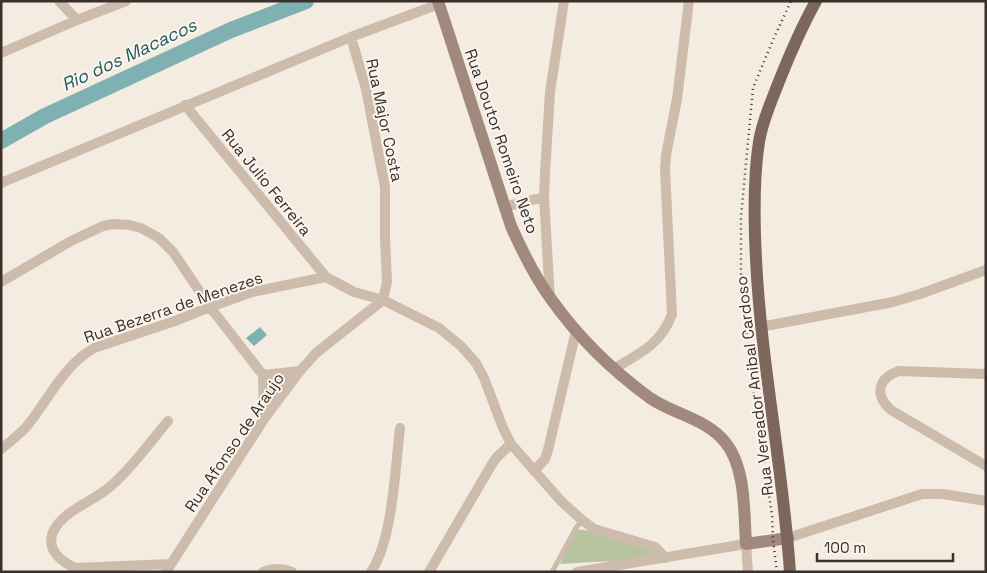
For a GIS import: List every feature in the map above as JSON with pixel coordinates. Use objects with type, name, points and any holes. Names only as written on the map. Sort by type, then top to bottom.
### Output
[{"type":"main road","name":"Rua Vereador Anibal Cardoso","points":[[790,572],[779,462],[760,327],[755,216],[759,141],[767,114],[792,49],[816,1]]},
{"type":"street","points":[[59,1],[77,20]]},
{"type":"street","points":[[1,52],[126,1]]},
{"type":"street","points":[[550,298],[544,198],[550,92],[564,1]]},
{"type":"street","points":[[615,368],[654,343],[662,334],[672,314],[666,162],[677,99],[689,1]]},
{"type":"street","points":[[1,183],[351,37],[438,3]]},
{"type":"street","name":"Rua Doutor Romeiro Neto","points":[[438,3],[504,207],[520,245],[550,298],[576,331],[615,368],[650,397],[669,409],[715,432],[726,442],[741,482],[746,544]]},
{"type":"street","name":"Rua Major Costa","points":[[351,37],[366,89],[385,187],[387,282],[383,300]]},
{"type":"street","name":"Rua Julio Ferreira","points":[[186,106],[326,278]]},
{"type":"street","points":[[504,207],[544,198]]},
{"type":"street","points":[[1,282],[71,241],[103,226],[113,224],[141,228],[159,238],[173,252],[210,306],[263,375],[264,419]]},
{"type":"street","points":[[760,327],[893,302],[986,270]]},
{"type":"street","points":[[326,278],[354,292],[383,300],[440,328],[461,346],[476,363],[511,444],[561,501],[582,520],[602,532],[655,548],[666,558]]},
{"type":"street","name":"Rua Bezerra de Menezes","points":[[1,449],[26,427],[55,385],[83,354],[94,348],[175,321],[210,306],[252,292],[326,278]]},
{"type":"street","name":"Rua Afonso de Araujo","points":[[168,568],[264,419],[300,371],[330,342],[383,300]]},
{"type":"street","points":[[534,472],[545,459],[548,450],[576,331]]},
{"type":"street","points":[[263,375],[300,371]]},
{"type":"street","points":[[986,374],[899,371],[886,378],[881,383],[880,389],[882,400],[891,410],[986,466]]},
{"type":"street","points":[[168,421],[111,486],[66,515],[56,528],[50,543],[54,552],[63,562],[75,568],[168,568]]},
{"type":"street","points":[[370,572],[380,554],[388,526],[400,428]]},
{"type":"street","points":[[429,572],[492,464],[511,444]]},
{"type":"street","points":[[577,572],[788,538],[922,494],[943,494],[986,501]]},
{"type":"street","points":[[746,544],[748,572]]},
{"type":"street","points":[[263,572],[272,568],[285,569],[292,572]]},
{"type":"lane","points":[[552,572],[582,520]]},
{"type":"green space","points":[[293,373],[266,415],[265,379]]},
{"type":"green space","points":[[576,529],[627,536],[666,558],[560,564]]},
{"type":"water","points":[[260,327],[267,335],[254,346],[246,338]]},
{"type":"waterway","name":"Rio dos Macacos","points":[[1,141],[45,116],[231,30],[306,1]]},
{"type":"railway","points":[[777,572],[772,515],[754,396],[741,290],[741,217],[753,88],[791,1]]}]
